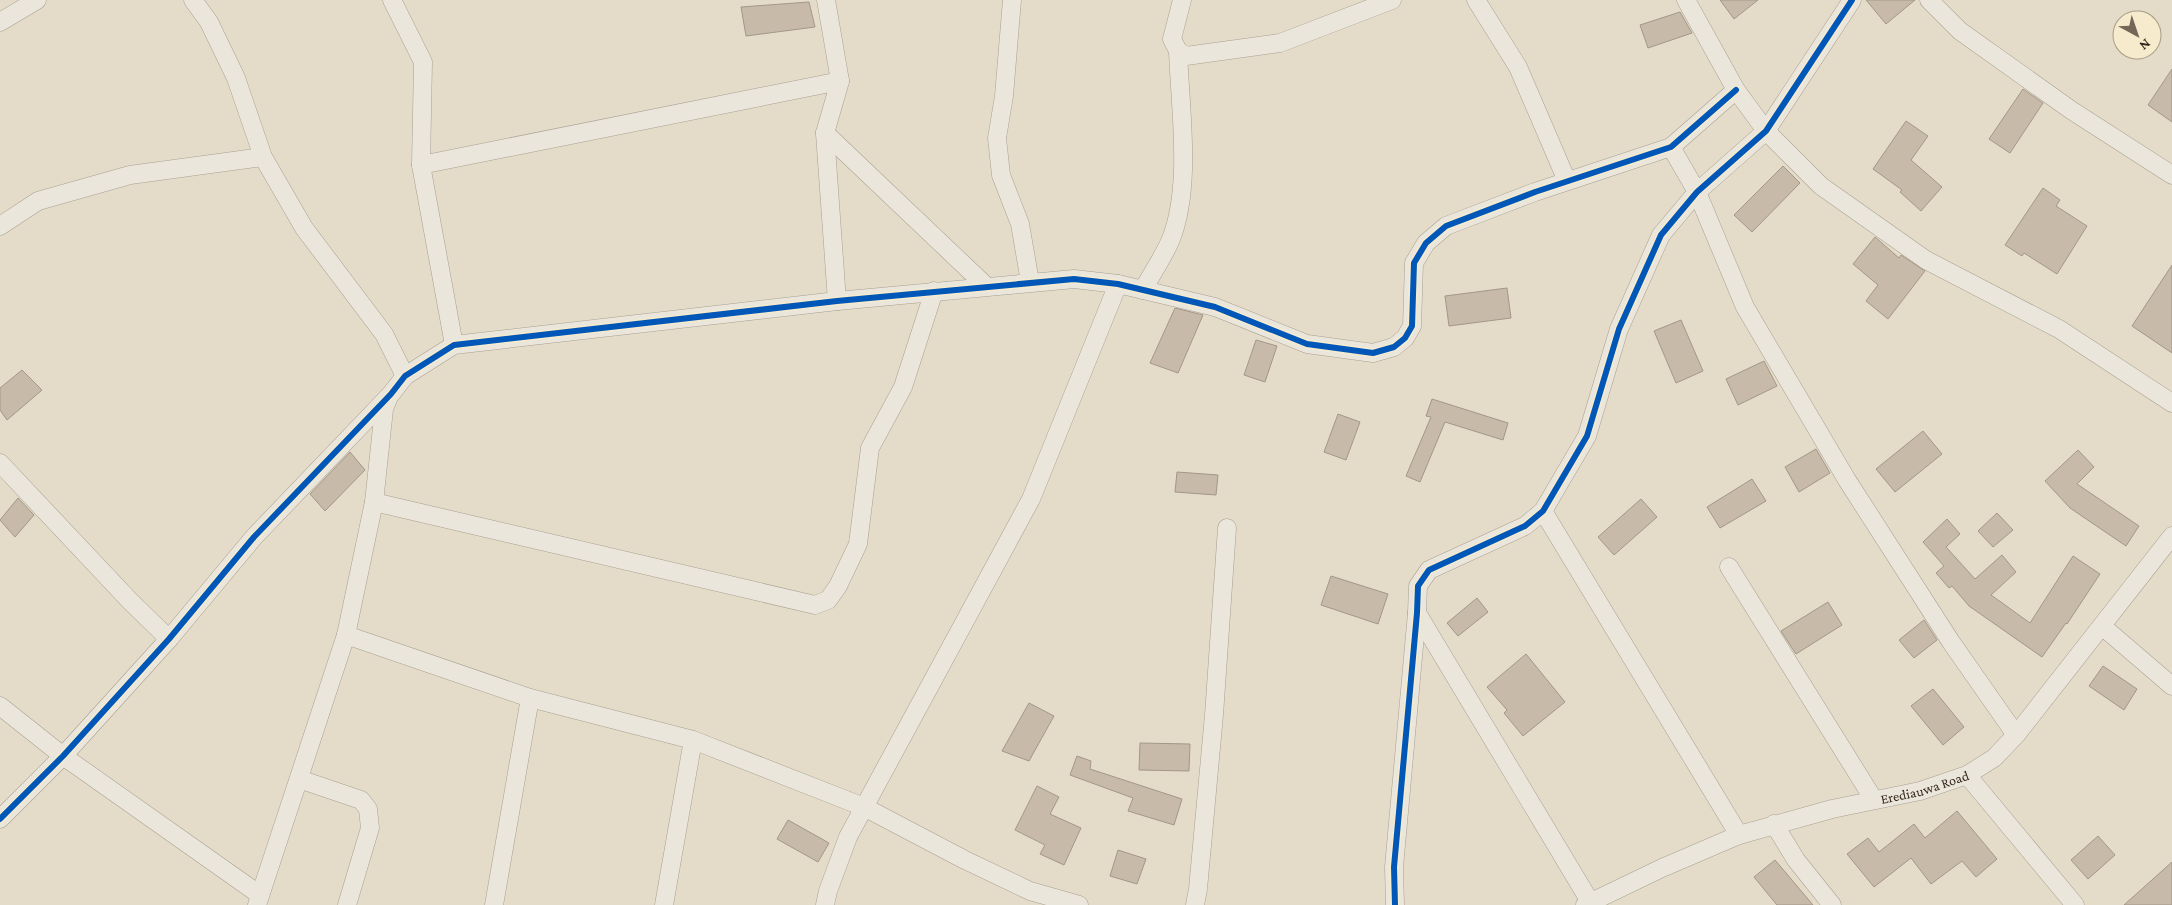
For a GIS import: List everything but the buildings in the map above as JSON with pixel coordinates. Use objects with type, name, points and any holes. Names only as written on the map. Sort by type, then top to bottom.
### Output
[{"type":"street","points":[[0,22],[37,0]]},
{"type":"street","points":[[193,0],[208,22],[236,78],[263,157],[304,228],[384,334],[405,376]]},
{"type":"street","points":[[392,0],[423,62],[421,165],[454,345]]},
{"type":"street","points":[[826,0],[840,81],[825,133],[837,301]]},
{"type":"street","points":[[1012,0],[1004,96],[997,138],[1001,174],[1020,224],[1030,282]]},
{"type":"street","points":[[1143,290],[1171,238],[1179,202],[1183,171],[1178,51],[1172,39],[1182,0]]},
{"type":"street","points":[[1178,51],[1186,56],[1280,43],[1392,0]]},
{"type":"street","points":[[1476,0],[1518,68],[1567,181]]},
{"type":"street","points":[[1686,0],[1736,90],[1766,131],[1821,186],[1926,260],[2059,330],[2172,403]]},
{"type":"street","points":[[1395,905],[1394,867],[1418,586],[1429,570],[1525,526],[1543,511],[1587,436],[1619,329],[1661,235],[1697,192],[1766,131],[1852,0]]},
{"type":"street","points":[[1929,0],[1960,31],[2071,110],[2172,175]]},
{"type":"street","points":[[421,165],[840,81]]},
{"type":"street","points":[[0,819],[63,756],[169,639],[254,536],[405,376],[454,345],[837,301],[1074,279],[1118,284],[1215,307],[1307,344],[1373,353],[1394,347],[1405,338],[1412,326],[1414,263],[1426,242],[1446,226],[1567,181],[1671,147],[1736,90]]},
{"type":"street","points":[[825,133],[986,286]]},
{"type":"street","points":[[1671,147],[1697,192],[1745,307],[1847,480],[1951,642],[2016,735]]},
{"type":"street","points":[[0,226],[38,201],[130,175],[263,157]]},
{"type":"street","points":[[825,905],[828,891],[848,837],[1031,499],[1118,284]]},
{"type":"street","points":[[374,502],[815,605],[828,600],[838,586],[858,544],[870,448],[903,387],[934,291]]},
{"type":"street","points":[[0,706],[63,756],[258,900],[346,635],[374,502],[384,409],[390,394]]},
{"type":"street","points":[[0,463],[123,594],[169,639]]},
{"type":"street","points":[[1543,511],[1739,835]]},
{"type":"street","points":[[1195,905],[1214,715],[1227,528]]},
{"type":"street","name":"Erediauwa Road","points":[[1589,904],[1662,868],[1739,835],[1832,809],[1920,791],[1967,775],[1994,758],[2016,735],[2172,536]]},
{"type":"street","points":[[1729,567],[1874,800]]},
{"type":"street","points":[[1417,613],[1589,904]]},
{"type":"street","points":[[2102,626],[2172,686]]},
{"type":"street","points":[[346,635],[530,698],[693,740],[864,807],[965,860],[1030,891],[1079,905]]},
{"type":"street","points":[[494,905],[530,698]]},
{"type":"street","points":[[664,905],[693,740]]},
{"type":"street","points":[[1967,775],[2075,905]]},
{"type":"street","points":[[299,779],[361,800],[368,809],[370,828],[347,905]]},
{"type":"street","points":[[1774,824],[1796,860],[1832,905]]},
{"type":"cycle path","points":[[1395,905],[1394,867],[1418,586],[1429,570],[1525,526],[1543,511],[1587,436],[1619,329],[1661,235],[1697,192],[1766,131],[1852,0]]},
{"type":"cycle path","points":[[0,819],[63,756],[169,639],[254,537],[391,394],[405,376],[454,345],[837,301],[1074,279],[1118,284],[1215,307],[1307,344],[1373,353],[1394,347],[1405,338],[1412,326],[1414,263],[1426,243],[1446,226],[1535,192],[1671,147],[1736,90]]}]
